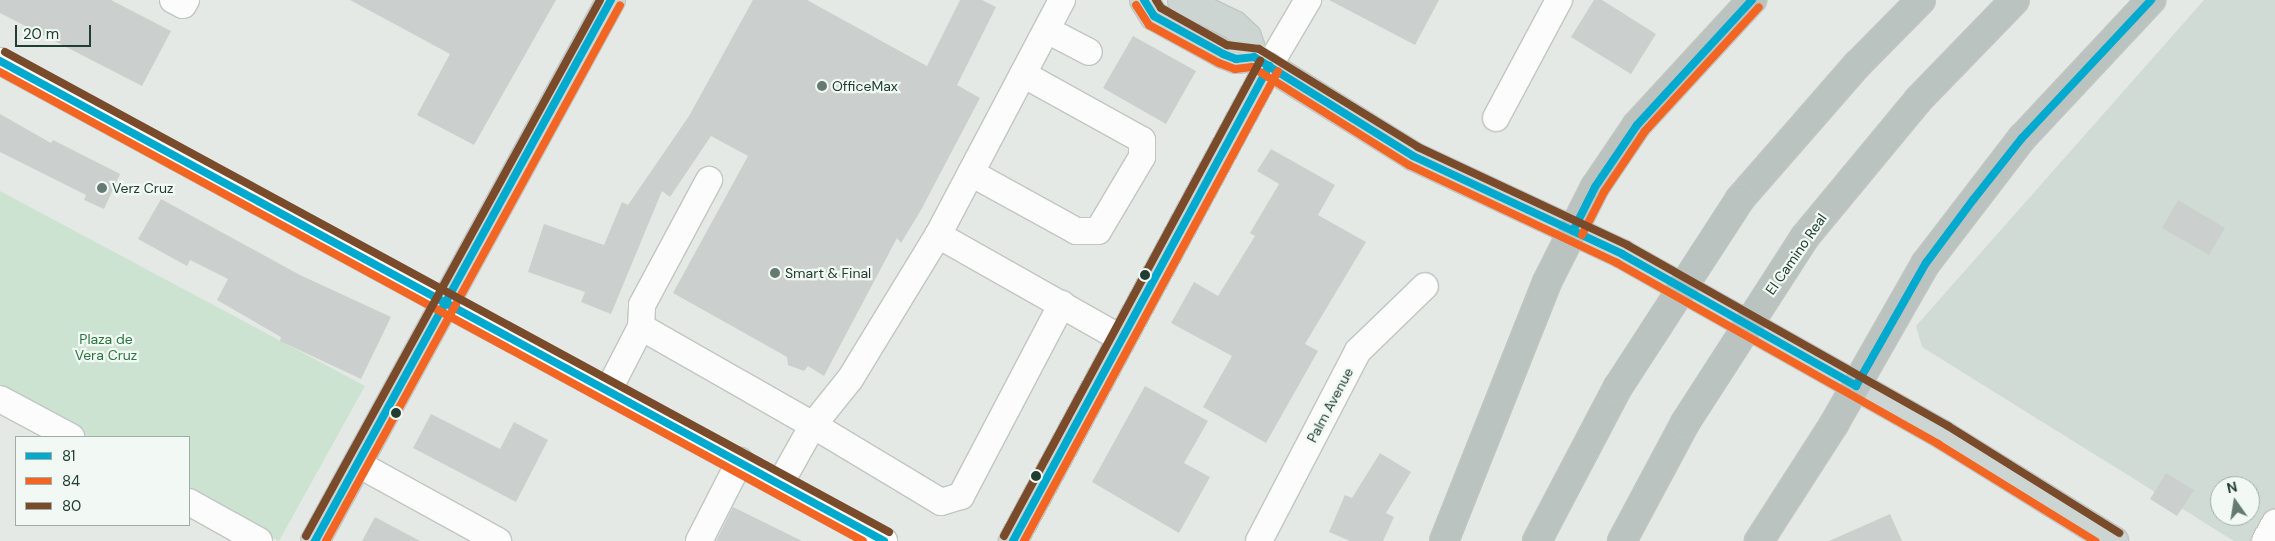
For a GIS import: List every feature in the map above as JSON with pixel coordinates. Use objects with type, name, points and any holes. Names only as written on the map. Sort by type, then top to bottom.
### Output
[{"type":"highway","points":[[1444,541],[1525,333],[1595,187],[1637,126],[1752,0]]},
{"type":"highway","points":[[1537,541],[1618,387],[1740,199],[1858,65],[1922,0]]},
{"type":"highway","name":"El Camino Real","points":[[1622,541],[1685,423],[1804,238],[1918,100],[2014,0]]},
{"type":"highway","points":[[1759,541],[1856,386],[1926,263],[2022,138],[2151,0]]},
{"type":"main road","points":[[315,541],[358,464],[443,302],[611,0]]},
{"type":"main road","points":[[1144,0],[1154,16],[1223,54],[1236,59],[1262,62],[1413,156],[1573,231],[1856,386],[2014,476],[2114,541]]},
{"type":"main road","points":[[1182,0],[1234,25],[1247,37],[1262,62]]},
{"type":"main road","points":[[1013,541],[1262,62]]},
{"type":"street","points":[[173,0],[184,5],[186,0]]},
{"type":"street","points":[[781,482],[813,425],[850,379],[938,235],[1062,0]]},
{"type":"street","points":[[1262,62],[1308,0]]},
{"type":"street","points":[[1496,118],[1559,0]]},
{"type":"street","points":[[1047,30],[1089,52]]},
{"type":"street","points":[[0,61],[443,302],[781,482],[884,541]]},
{"type":"street","points":[[970,174],[1076,231],[1098,231],[1142,157],[1142,140],[1023,74]]},
{"type":"street","points":[[608,389],[641,327],[642,305],[710,180]]},
{"type":"street","points":[[938,235],[1120,338]]},
{"type":"street","name":"Palm Avenue","points":[[1259,541],[1358,351],[1425,286]]},
{"type":"street","points":[[641,327],[813,425],[942,502],[961,496],[1062,304]]},
{"type":"street","points":[[0,398],[68,436]]},
{"type":"street","points":[[699,541],[740,461]]},
{"type":"street","points":[[358,464],[498,541]]},
{"type":"street","points":[[190,503],[259,541]]},
{"type":"street","points":[[2265,541],[2275,523]]},
{"type":"shaded area","points":[[2204,0],[2275,0],[2275,541],[2234,541],[1922,347],[1916,326]]},
{"type":"green space","name":"Plaza de Vera Cruz","points":[[0,191],[365,386],[279,541],[190,493],[190,436],[88,436],[0,388]]},
{"type":"building","points":[[0,0],[111,0],[171,31],[142,86],[0,13]]},
{"type":"building","points":[[350,0],[556,0],[474,145],[417,115],[450,54]]},
{"type":"building","points":[[753,0],[807,0],[927,66],[960,0],[982,0],[996,7],[957,85],[980,98],[921,210],[901,243],[897,238],[824,376],[808,366],[804,371],[788,365],[787,357],[673,293],[748,156],[711,136],[670,197],[662,191],[611,314],[581,302],[585,292],[528,272],[544,224],[604,245],[622,202],[628,205],[689,116]]},
{"type":"building","points":[[1329,0],[1439,0],[1415,45]]},
{"type":"building","points":[[1594,0],[1602,0],[1656,34],[1631,74],[1571,37]]},
{"type":"building","points":[[1133,36],[1196,71],[1166,124],[1103,88]]},
{"type":"building","points":[[0,114],[51,143],[53,140],[120,174],[104,209],[84,200],[86,195],[0,152]]},
{"type":"building","points":[[1271,149],[1335,185],[1318,215],[1366,242],[1305,344],[1318,351],[1266,443],[1203,407],[1232,356],[1171,323],[1194,282],[1218,296],[1255,236],[1250,233],[1279,184],[1257,171]]},
{"type":"building","points":[[161,199],[300,275],[391,317],[361,379],[280,341],[281,337],[217,300],[228,279],[190,260],[187,266],[138,239]]},
{"type":"building","points":[[2178,200],[2225,228],[2209,255],[2162,228]]},
{"type":"building","points":[[1145,386],[1208,421],[1184,463],[1210,477],[1179,533],[1092,482]]},
{"type":"building","points":[[431,414],[500,449],[514,422],[548,440],[516,502],[413,448]]},
{"type":"building","points":[[1380,453],[1411,472],[1386,513],[1394,517],[1383,541],[1350,541],[1329,532],[1345,495],[1352,498]]},
{"type":"building","points":[[2166,473],[2194,490],[2177,516],[2150,499]]},
{"type":"building","points":[[733,507],[802,541],[716,541]]},
{"type":"building","points":[[1890,514],[1902,541],[1829,541]]},
{"type":"building","points":[[375,517],[420,541],[362,541]]},
{"type":"transit line","name":"80","points":[[306,536],[600,0]]},
{"type":"transit line","name":"81","points":[[315,541],[611,0]]},
{"type":"transit line","name":"81","points":[[1144,0],[1154,16],[1223,54],[1236,59],[1254,57],[1413,156],[1622,254],[1856,386],[1926,263],[1973,200],[2022,138],[2151,0]]},
{"type":"transit line","name":"80","points":[[1156,0],[1161,8],[1227,45],[1259,49],[1418,147],[1627,245],[1948,426],[2119,533]]},
{"type":"transit line","name":"81","points":[[1573,231],[1595,187],[1637,125],[1752,0]]},
{"type":"transit line","name":"84","points":[[326,541],[620,5]]},
{"type":"transit line","name":"84","points":[[1136,5],[1149,25],[1219,63],[1235,69],[1252,67],[1409,165],[1617,263],[1938,444],[2095,541]]},
{"type":"transit line","name":"84","points":[[1582,235],[1604,192],[1645,131],[1759,7]]},
{"type":"transit line","name":"80","points":[[5,52],[889,532]]},
{"type":"transit line","name":"81","points":[[0,61],[884,541]]},
{"type":"transit line","name":"80","points":[[1004,536],[1260,61]]},
{"type":"transit line","name":"81","points":[[1013,541],[1269,66]]},
{"type":"transit line","name":"84","points":[[1024,541],[1278,71]]},
{"type":"transit line","name":"84","points":[[0,72],[863,541]]},
{"type":"place","name":"OfficeMax","points":[[822,86]]},
{"type":"place","name":"Verz Cruz","points":[[102,188]]},
{"type":"place","name":"Smart & Final","points":[[775,273]]}]
